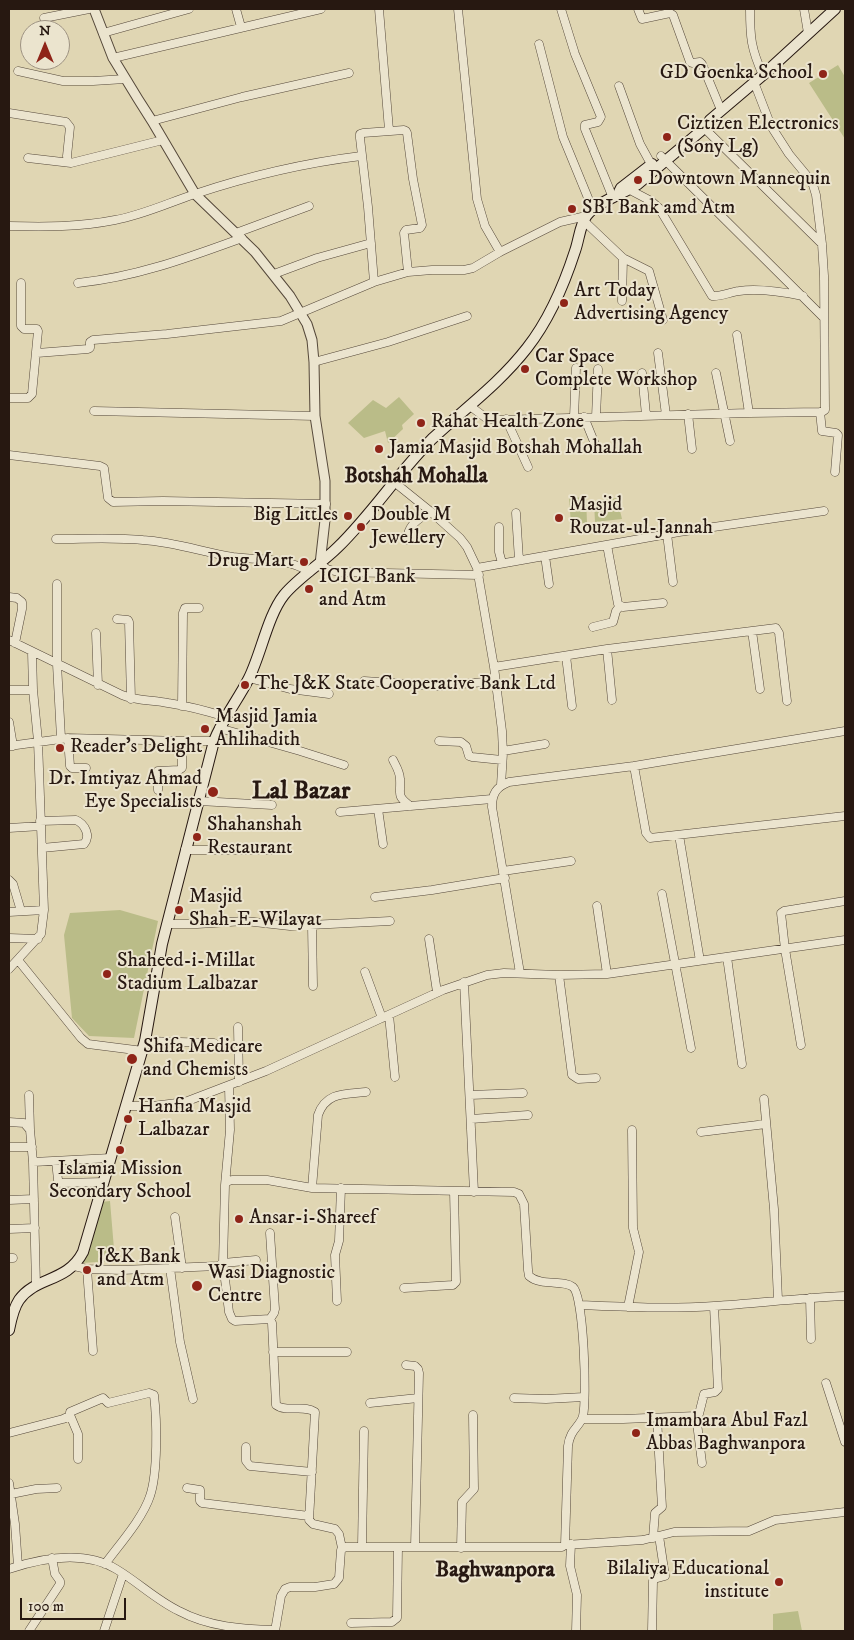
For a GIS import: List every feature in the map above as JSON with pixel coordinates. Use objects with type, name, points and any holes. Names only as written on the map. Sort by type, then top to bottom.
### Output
[{"type":"main road","points":[[9,1330],[18,1301],[36,1286],[69,1270],[83,1252],[145,1041],[158,964],[185,850],[214,741],[219,728],[249,678],[274,612],[281,600],[288,591],[320,564],[354,530],[432,440],[503,376],[537,334],[558,294],[588,216],[615,196],[630,190],[663,158],[754,82],[835,9]]},
{"type":"main road","points":[[615,196],[621,188],[651,164],[663,158]]},
{"type":"street","points":[[44,18],[89,9]]},
{"type":"street","points":[[94,9],[113,58],[195,194],[239,235],[274,274],[307,324],[312,340],[315,416],[325,481],[326,504],[320,564],[327,569],[338,572],[478,571],[502,563],[667,534],[824,511]]},
{"type":"street","points":[[103,33],[189,9]]},
{"type":"street","points":[[236,9],[241,27]]},
{"type":"street","points":[[113,58],[321,9]]},
{"type":"street","points":[[378,9],[389,130]]},
{"type":"street","points":[[458,9],[477,200],[485,226],[500,252]]},
{"type":"street","points":[[561,9],[575,54],[601,117],[598,122],[585,125],[585,129],[615,196]]},
{"type":"street","points":[[638,9],[640,18],[644,20],[670,13],[673,15],[690,62],[702,64],[721,110]]},
{"type":"street","points":[[750,9],[750,38],[763,74]]},
{"type":"street","points":[[804,9],[808,33]]},
{"type":"street","points":[[539,44],[563,137],[588,216],[624,258],[649,271],[664,320]]},
{"type":"street","points":[[18,72],[63,81],[125,78]]},
{"type":"street","points":[[152,121],[242,97],[349,73]]},
{"type":"street","points":[[470,406],[486,418],[506,419],[820,412],[825,410],[824,276],[817,203],[813,186],[771,126],[754,82]]},
{"type":"street","points":[[619,86],[640,144],[651,164]]},
{"type":"street","points":[[9,113],[69,124],[66,156],[68,162]]},
{"type":"street","points":[[705,124],[822,244]]},
{"type":"street","points":[[374,282],[360,134],[363,133],[404,130],[407,133],[413,180],[422,225],[420,228],[406,230],[404,233],[408,272]]},
{"type":"street","points":[[28,158],[71,162],[162,140]]},
{"type":"street","points":[[9,226],[86,225],[116,220],[195,194],[275,171],[362,156]]},
{"type":"street","points":[[663,158],[804,296],[823,317]]},
{"type":"street","points":[[630,190],[651,201],[659,208],[712,296],[751,290],[804,296]]},
{"type":"street","points":[[78,284],[107,280],[158,268],[309,206]]},
{"type":"street","points":[[37,354],[88,349],[90,348],[90,342],[93,340],[281,321],[374,282],[408,272],[473,268],[500,252],[560,222],[588,216]]},
{"type":"street","points":[[274,274],[317,258],[371,243]]},
{"type":"street","points":[[622,301],[624,258]]},
{"type":"street","points":[[9,398],[28,398],[32,394],[37,354],[37,329],[24,329],[21,326],[21,283]]},
{"type":"street","points":[[314,362],[388,342],[467,316]]},
{"type":"street","points":[[737,335],[749,413]]},
{"type":"street","points":[[658,354],[666,415]]},
{"type":"street","points":[[574,417],[576,368]]},
{"type":"street","points":[[596,417],[598,370]]},
{"type":"street","points":[[716,372],[730,440]]},
{"type":"street","points":[[642,373],[646,416]]},
{"type":"street","points":[[94,411],[315,416]]},
{"type":"street","points":[[820,412],[822,430],[838,435],[835,472]]},
{"type":"street","points":[[688,414],[692,449]]},
{"type":"street","points":[[584,417],[597,450]]},
{"type":"street","points":[[506,419],[528,467]]},
{"type":"street","points":[[9,455],[100,466],[104,468],[108,498],[113,502],[326,504]]},
{"type":"street","points":[[394,482],[460,538],[467,547],[478,571],[494,667],[502,731],[503,751],[500,785]]},
{"type":"street","points":[[407,540],[407,532],[410,527],[430,511]]},
{"type":"street","points":[[516,513],[518,560]]},
{"type":"street","points":[[498,527],[502,563]]},
{"type":"street","points":[[667,534],[673,582]]},
{"type":"street","points":[[56,539],[157,541],[233,557],[277,560],[298,564],[310,572]]},
{"type":"street","points":[[607,546],[618,604],[623,608],[663,602]]},
{"type":"street","points":[[545,556],[549,584]]},
{"type":"street","points":[[57,584],[57,664],[64,738],[70,766],[72,768],[86,768]]},
{"type":"street","points":[[9,597],[17,598],[22,602],[22,609],[12,642],[98,685],[131,699],[170,703],[210,712],[226,718]]},
{"type":"street","points":[[593,627],[613,622],[616,611],[620,606]]},
{"type":"street","points":[[182,706],[183,613],[186,608],[199,608]]},
{"type":"street","points":[[117,619],[128,620],[129,622],[131,699]]},
{"type":"street","points":[[494,667],[607,649],[773,628],[778,629],[787,701]]},
{"type":"street","points":[[752,631],[760,689]]},
{"type":"street","points":[[96,632],[98,685]]},
{"type":"street","points":[[607,649],[612,700]]},
{"type":"street","points":[[9,969],[38,939],[43,926],[38,741],[33,690],[32,652]]},
{"type":"street","points":[[566,656],[572,706]]},
{"type":"street","points":[[249,678],[290,689],[330,694]]},
{"type":"street","points":[[364,681],[438,686],[496,681]]},
{"type":"street","points":[[9,690],[33,690]]},
{"type":"street","points":[[9,722],[11,746],[64,738],[214,741]]},
{"type":"street","points":[[219,728],[344,765]]},
{"type":"street","points":[[520,973],[492,799],[500,785],[509,782],[634,766],[845,731]]},
{"type":"street","points":[[158,790],[158,771],[179,770],[182,768],[182,741]]},
{"type":"street","points":[[439,741],[461,742],[466,746],[468,753],[472,757],[502,760]]},
{"type":"street","points":[[503,751],[545,744]]},
{"type":"street","points":[[393,760],[400,779],[399,795],[410,806]]},
{"type":"street","points":[[634,766],[648,837],[652,838],[845,816]]},
{"type":"street","points":[[340,812],[492,799]]},
{"type":"street","points":[[199,802],[272,805]]},
{"type":"street","points":[[378,809],[383,844]]},
{"type":"street","points":[[9,828],[76,820],[80,822],[88,835],[87,841],[84,844],[42,848]]},
{"type":"street","points":[[679,835],[700,961]]},
{"type":"street","points":[[185,850],[272,850]]},
{"type":"street","points":[[375,897],[432,890],[571,861]]},
{"type":"street","points":[[9,880],[14,884],[21,911]]},
{"type":"street","points":[[662,894],[691,1048]]},
{"type":"street","points":[[801,1045],[784,949],[781,913],[845,901]]},
{"type":"street","points":[[597,906],[607,974]]},
{"type":"street","points":[[9,912],[44,910]]},
{"type":"street","points":[[168,924],[246,921],[280,925],[312,925],[390,921]]},
{"type":"street","points":[[312,925],[313,986]]},
{"type":"street","points":[[9,938],[38,939]]},
{"type":"street","points":[[428,939],[437,992]]},
{"type":"street","points":[[126,1106],[153,1106],[185,1102],[266,1071],[437,992],[487,975],[504,973],[607,974],[845,940]]},
{"type":"street","points":[[727,957],[742,1064]]},
{"type":"street","points":[[18,960],[81,1038],[88,1044],[142,1051]]},
{"type":"street","points":[[365,972],[386,1017],[395,1077]]},
{"type":"street","points":[[559,975],[572,1075],[578,1079],[596,1078]]},
{"type":"street","points":[[464,982],[474,1192]]},
{"type":"street","points":[[238,1027],[239,1082]]},
{"type":"street","points":[[145,1041],[214,1043]]},
{"type":"street","points":[[229,1086],[230,1130],[225,1185],[223,1263],[229,1312],[232,1319],[238,1321],[270,1319]]},
{"type":"street","points":[[312,1188],[318,1115],[321,1106],[334,1097],[366,1092]]},
{"type":"street","points":[[470,1095],[524,1093]]},
{"type":"street","points":[[29,1095],[33,1162],[36,1286]]},
{"type":"street","points":[[764,1099],[774,1209],[778,1300]]},
{"type":"street","points":[[471,1119],[528,1115]]},
{"type":"street","points":[[9,1122],[24,1123],[30,1130]]},
{"type":"street","points":[[701,1132],[766,1124]]},
{"type":"street","points":[[628,1308],[638,1252],[633,1228],[632,1130]]},
{"type":"street","points":[[9,1147],[32,1147]]},
{"type":"street","points":[[33,1162],[111,1158]]},
{"type":"street","points":[[56,1161],[58,1180],[61,1183],[104,1182]]},
{"type":"street","points":[[226,1182],[232,1180],[267,1180],[312,1188],[514,1192],[519,1194],[524,1204],[529,1276],[540,1281],[567,1284],[575,1290],[580,1305],[584,1361],[584,1397],[582,1419],[572,1431],[568,1446],[568,1544],[570,1566],[577,1595],[576,1631]]},
{"type":"street","points":[[337,1301],[335,1255],[340,1241],[340,1188]]},
{"type":"street","points":[[404,1288],[453,1285],[456,1282],[454,1191]]},
{"type":"street","points":[[9,1198],[34,1199]]},
{"type":"street","points":[[175,1216],[182,1268]]},
{"type":"street","points":[[9,1229],[35,1228]]},
{"type":"street","points":[[9,1568],[52,1558],[85,1560],[105,1564],[123,1574],[152,1596],[195,1619],[248,1630],[275,1631],[281,1596],[285,1589],[334,1584],[339,1578],[342,1548],[338,1531],[313,1524],[309,1516],[315,1412],[309,1409],[280,1408],[276,1405],[270,1319],[275,1309],[270,1233]]},
{"type":"street","points":[[74,1266],[87,1269],[182,1268],[218,1266],[223,1263],[256,1260]]},
{"type":"street","points":[[170,1268],[180,1342],[193,1400]]},
{"type":"street","points":[[87,1269],[93,1351]]},
{"type":"street","points":[[580,1305],[628,1308],[714,1306],[845,1296]]},
{"type":"street","points":[[810,1298],[811,1339]]},
{"type":"street","points":[[582,1419],[657,1418],[696,1415],[701,1411],[704,1394],[715,1392],[718,1389],[714,1306]]},
{"type":"street","points":[[273,1352],[347,1352]]},
{"type":"street","points":[[406,1365],[415,1366],[418,1369],[415,1547]]},
{"type":"street","points":[[826,1382],[845,1442]]},
{"type":"street","points":[[9,1434],[63,1419],[70,1415],[70,1412],[103,1398],[108,1403],[149,1394],[154,1395],[156,1454],[151,1495],[143,1511],[105,1564]]},
{"type":"street","points":[[514,1398],[584,1397]]},
{"type":"street","points":[[370,1402],[418,1398]]},
{"type":"street","points":[[70,1415],[78,1434],[78,1459]]},
{"type":"street","points":[[461,1548],[462,1502],[474,1489],[473,1415]]},
{"type":"street","points":[[696,1415],[702,1463]]},
{"type":"street","points":[[652,1631],[652,1584],[654,1579],[665,1576],[656,1537],[655,1513],[662,1507],[657,1418]]},
{"type":"street","points":[[362,1546],[364,1431]]},
{"type":"street","points":[[246,1447],[246,1461],[250,1466],[312,1472]]},
{"type":"street","points":[[9,1483],[12,1525],[18,1566]]},
{"type":"street","points":[[11,1494],[36,1489],[57,1488]]},
{"type":"street","points":[[188,1488],[200,1490],[200,1501],[202,1503],[309,1516]]},
{"type":"street","points":[[342,1548],[362,1546],[461,1548],[562,1547],[568,1544],[643,1540],[686,1531],[734,1533],[750,1531],[775,1520],[845,1512]]},
{"type":"street","points":[[351,1623],[392,1622],[398,1618],[398,1547]]},
{"type":"street","points":[[29,1631],[60,1584],[55,1574],[52,1558]]},
{"type":"street","points":[[104,1631],[123,1574]]},
{"type":"green space","points":[[838,65],[845,77],[845,139],[809,83]]},
{"type":"green space","points":[[399,397],[414,414],[402,425],[403,429],[388,443],[385,431],[364,438],[348,423],[373,400],[386,408]]},
{"type":"green space","points":[[586,497],[587,523],[571,524],[569,498]]},
{"type":"green space","points":[[617,498],[622,519],[595,522],[594,501]]},
{"type":"green space","name":"Shaheed-i-Millat Stadium Lalbazar","points":[[120,910],[158,921],[134,1038],[89,1036],[72,1018],[64,935],[70,913]]},
{"type":"green space","points":[[110,1201],[115,1261],[81,1263],[101,1202]]},
{"type":"green space","points":[[798,1611],[802,1631],[773,1631],[773,1614]]},
{"type":"place","name":"GD Goenka School","points":[[823,74]]},
{"type":"place","name":"Ciztizen Electronics (Sony Lg)","points":[[667,137]]},
{"type":"place","name":"Downtown Mannequin","points":[[638,180]]},
{"type":"place","name":"SBI Bank amd Atm","points":[[572,209]]},
{"type":"place","name":"Art Today Advertising Agency","points":[[564,303]]},
{"type":"place","name":"Car Space Complete Workshop","points":[[525,369]]},
{"type":"place","name":"Rahat Health Zone","points":[[421,423]]},
{"type":"place","name":"Jamia Masjid Botshah Mohallah","points":[[379,449]]},
{"type":"place","name":"Big Littles","points":[[348,516]]},
{"type":"place","name":"Masjid Rouzat-ul-Jannah","points":[[559,518]]},
{"type":"place","name":"Double M Jewellery","points":[[361,527]]},
{"type":"place","name":"Drug Mart","points":[[304,562]]},
{"type":"place","name":"ICICI Bank and Atm","points":[[309,589]]},
{"type":"place","name":"The J&K State Cooperative Bank Ltd","points":[[245,685]]},
{"type":"place","name":"Masjid Jamia Ahlihadith","points":[[205,729]]},
{"type":"place","name":"Reader's Delight","points":[[60,748]]},
{"type":"place","name":"Dr. Imtiyaz Ahmad Eye Specialists","points":[[213,792]]},
{"type":"place","name":"Shahanshah Restaurant","points":[[197,837]]},
{"type":"place","name":"Masjid Shah-E-Wilayat","points":[[179,910]]},
{"type":"place","name":"Shaheed-i-Millat Stadium Lalbazar","points":[[107,974]]},
{"type":"place","name":"Shifa Medicare and Chemists","points":[[132,1059]]},
{"type":"place","name":"Hanfia Masjid Lalbazar","points":[[128,1119]]},
{"type":"place","name":"Islamia Mission Secondary School","points":[[120,1150]]},
{"type":"place","name":"Ansar-i-Shareef","points":[[239,1219]]},
{"type":"place","name":"J&K Bank and Atm","points":[[87,1270]]},
{"type":"place","name":"Wasi Diagnostic Centre","points":[[197,1286]]},
{"type":"place","name":"Imambara Abul Fazl Abbas Baghwanpora","points":[[636,1433]]},
{"type":"place","name":"Bilaliya Educational institute","points":[[779,1582]]},
{"type":"district","name":"Botshah Mohalla","points":[[416,478]]},
{"type":"district","name":"Lal Bazar","points":[[301,793]]},
{"type":"district","name":"Baghwanpora","points":[[495,1571]]}]
